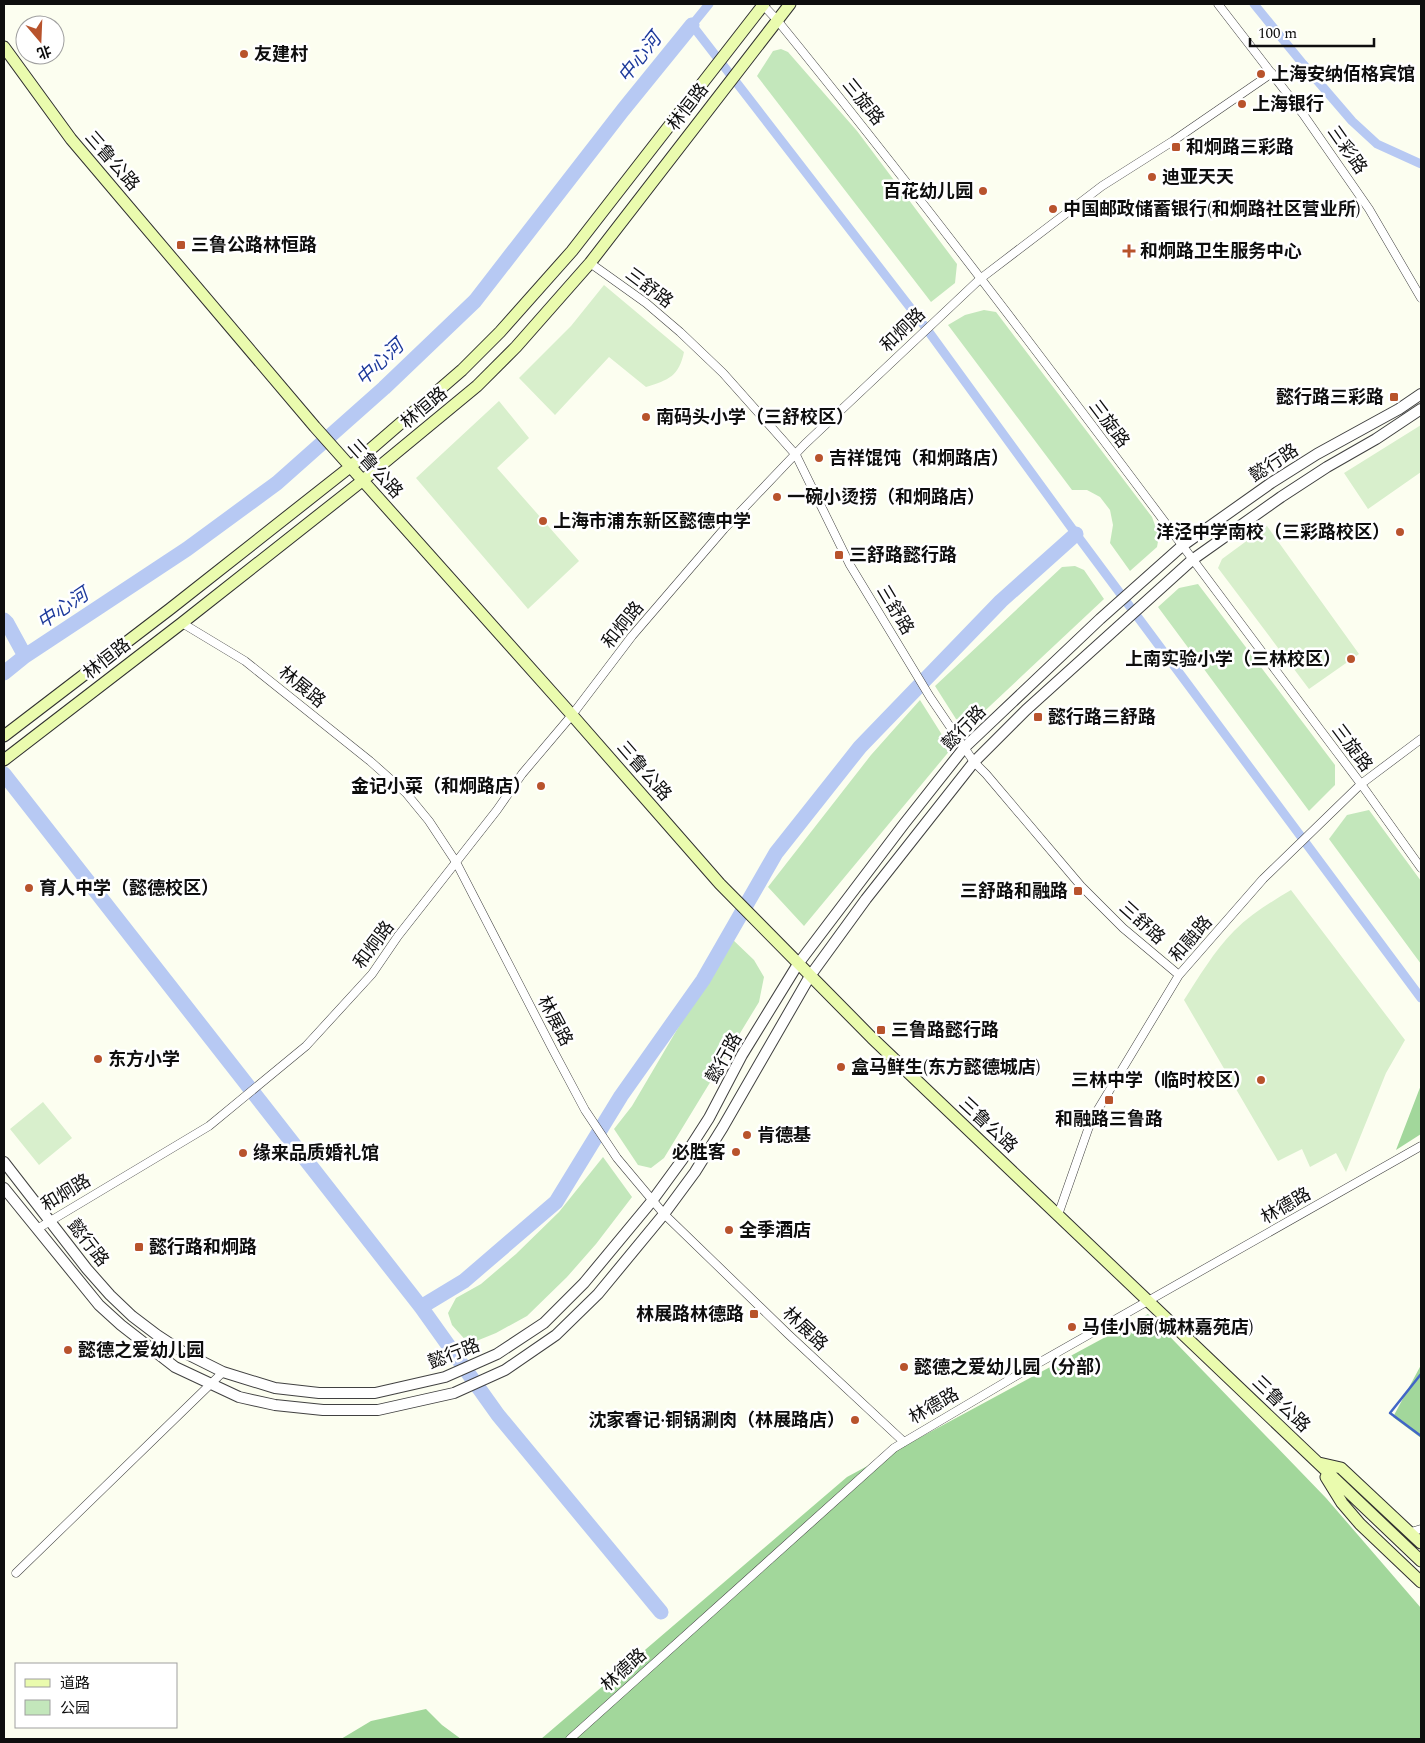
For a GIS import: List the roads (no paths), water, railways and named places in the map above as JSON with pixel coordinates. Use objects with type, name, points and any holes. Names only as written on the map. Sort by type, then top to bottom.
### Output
[{"type":"main road","name":"林恒路","points":[[4,736],[170,609],[350,467],[423,406],[462,370],[500,332],[572,251],[764,4]]},
{"type":"main road","name":"林恒路","points":[[8,757],[362,481],[477,386],[516,347],[590,264],[790,4]]},
{"type":"main road","name":"三鲁公路","points":[[4,47],[71,140],[315,427],[572,715],[715,879],[872,1038],[1421,1561]]},
{"type":"main road","name":"三鲁公路","points":[[1318,1463],[1341,1468],[1416,1531],[1421,1543]]},
{"type":"main road","name":"三鲁公路","points":[[1318,1463],[1342,1503],[1354,1517],[1398,1562],[1421,1582]]},
{"type":"street","name":"三旋路","points":[[764,4],[861,124],[980,279],[1361,784],[1421,868]]},
{"type":"street","name":"三彩路","points":[[1218,4],[1303,114],[1369,209],[1421,298]]},
{"type":"street","name":"和炯路","points":[[36,1228],[209,1126],[306,1046],[372,974],[398,936],[497,810],[522,774],[572,715],[632,636],[724,529],[796,454],[926,328],[980,279],[1102,186],[1173,141],[1272,73]]},
{"type":"street","name":"三舒路","points":[[590,264],[646,302],[680,332],[723,373],[796,454],[847,559],[930,697],[974,762],[1081,886],[1123,928],[1179,975]]},
{"type":"street","name":"懿行路","points":[[4,1162],[87,1269],[110,1295],[132,1316],[183,1352],[223,1372],[274,1388],[319,1393],[375,1393],[446,1377],[498,1354],[544,1323],[584,1284],[652,1201],[682,1160],[709,1118],[742,1055],[798,964],[964,748],[1182,546],[1271,482],[1317,454],[1399,409],[1421,394]]},
{"type":"street","name":"懿行路","points":[[4,1188],[98,1305],[175,1367],[239,1396],[275,1405],[323,1410],[378,1410],[454,1393],[505,1370],[556,1335],[591,1301],[664,1214],[695,1172],[723,1127],[810,976],[877,885],[974,762],[1026,710],[1110,632],[1192,560],[1281,497],[1421,409]]},
{"type":"street","name":"林展路","points":[[182,623],[245,661],[370,761],[406,793],[429,821],[456,862],[585,1110],[617,1158],[664,1214],[788,1334],[904,1442]]},
{"type":"street","name":"和融路","points":[[1058,1215],[1091,1121],[1179,975],[1263,879],[1290,852],[1361,784],[1421,739]]},
{"type":"street","name":"林德路","points":[[570,1739],[894,1448],[1421,1146]]},
{"type":"street","points":[[16,1573],[212,1385],[223,1372]]},
{"type":"waterway","points":[[709,4],[692,25],[926,328],[1076,534],[1421,998]]},
{"type":"waterway","points":[[1254,4],[1352,121],[1377,144],[1421,164]]},
{"type":"waterway","name":"中心河","points":[[4,673],[25,656],[187,549],[277,483],[384,388],[475,301],[623,110],[692,25]]},
{"type":"waterway","points":[[421,1307],[464,1281],[556,1202],[621,1096],[703,980],[776,853],[860,747],[1001,601],[1076,534]]},
{"type":"waterway","points":[[4,620],[25,656]]},
{"type":"waterway","points":[[4,774],[421,1307],[498,1415],[661,1612]]},
{"type":"waterway","points":[[1421,1374],[1390,1413],[1421,1436]]},
{"type":"place","name":"友建村","points":[[244,54]]},
{"type":"place","name":"上海安纳佰格宾馆","points":[[1261,74]]},
{"type":"place","name":"上海银行","points":[[1242,104]]},
{"type":"place","name":"和炯路三彩路","points":[[1176,147]]},
{"type":"place","name":"迪亚天天","points":[[1152,177]]},
{"type":"place","name":"百花幼儿园","points":[[983,191]]},
{"type":"place","name":"中国邮政储蓄银行(和炯路社区营业所)","points":[[1053,209]]},
{"type":"place","name":"三鲁公路林恒路","points":[[181,245]]},
{"type":"place","name":"和炯路卫生服务中心","points":[[1129,251]]},
{"type":"place","name":"懿行路三彩路","points":[[1394,397]]},
{"type":"place","name":"南码头小学（三舒校区）","points":[[646,417]]},
{"type":"place","name":"吉祥馄饨（和炯路店）","points":[[819,458]]},
{"type":"place","name":"一碗小烫捞（和炯路店）","points":[[777,497]]},
{"type":"place","name":"上海市浦东新区懿德中学","points":[[543,521]]},
{"type":"place","name":"洋泾中学南校（三彩路校区）","points":[[1400,532]]},
{"type":"place","name":"三舒路懿行路","points":[[839,555]]},
{"type":"place","name":"上南实验小学（三林校区）","points":[[1351,659]]},
{"type":"place","name":"懿行路三舒路","points":[[1038,717]]},
{"type":"place","name":"金记小菜（和炯路店）","points":[[541,786]]},
{"type":"place","name":"育人中学（懿德校区）","points":[[29,888]]},
{"type":"place","name":"三舒路和融路","points":[[1078,891]]},
{"type":"place","name":"三鲁路懿行路","points":[[881,1030]]},
{"type":"place","name":"东方小学","points":[[98,1059]]},
{"type":"place","name":"盒马鲜生(东方懿德城店)","points":[[841,1067]]},
{"type":"place","name":"三林中学（临时校区）","points":[[1261,1080]]},
{"type":"place","name":"和融路三鲁路","points":[[1109,1100]]},
{"type":"place","name":"肯德基","points":[[747,1135]]},
{"type":"place","name":"必胜客","points":[[736,1152]]},
{"type":"place","name":"缘来品质婚礼馆","points":[[243,1153]]},
{"type":"place","name":"全季酒店","points":[[729,1230]]},
{"type":"place","name":"懿行路和炯路","points":[[139,1247]]},
{"type":"place","name":"林展路林德路","points":[[754,1314]]},
{"type":"place","name":"马佳小厨(城林嘉苑店)","points":[[1072,1327]]},
{"type":"place","name":"懿德之爱幼儿园","points":[[68,1350]]},
{"type":"place","name":"懿德之爱幼儿园（分部）","points":[[904,1367]]},
{"type":"place","name":"沈家睿记·铜锅涮肉（林展路店）","points":[[855,1420]]}]
